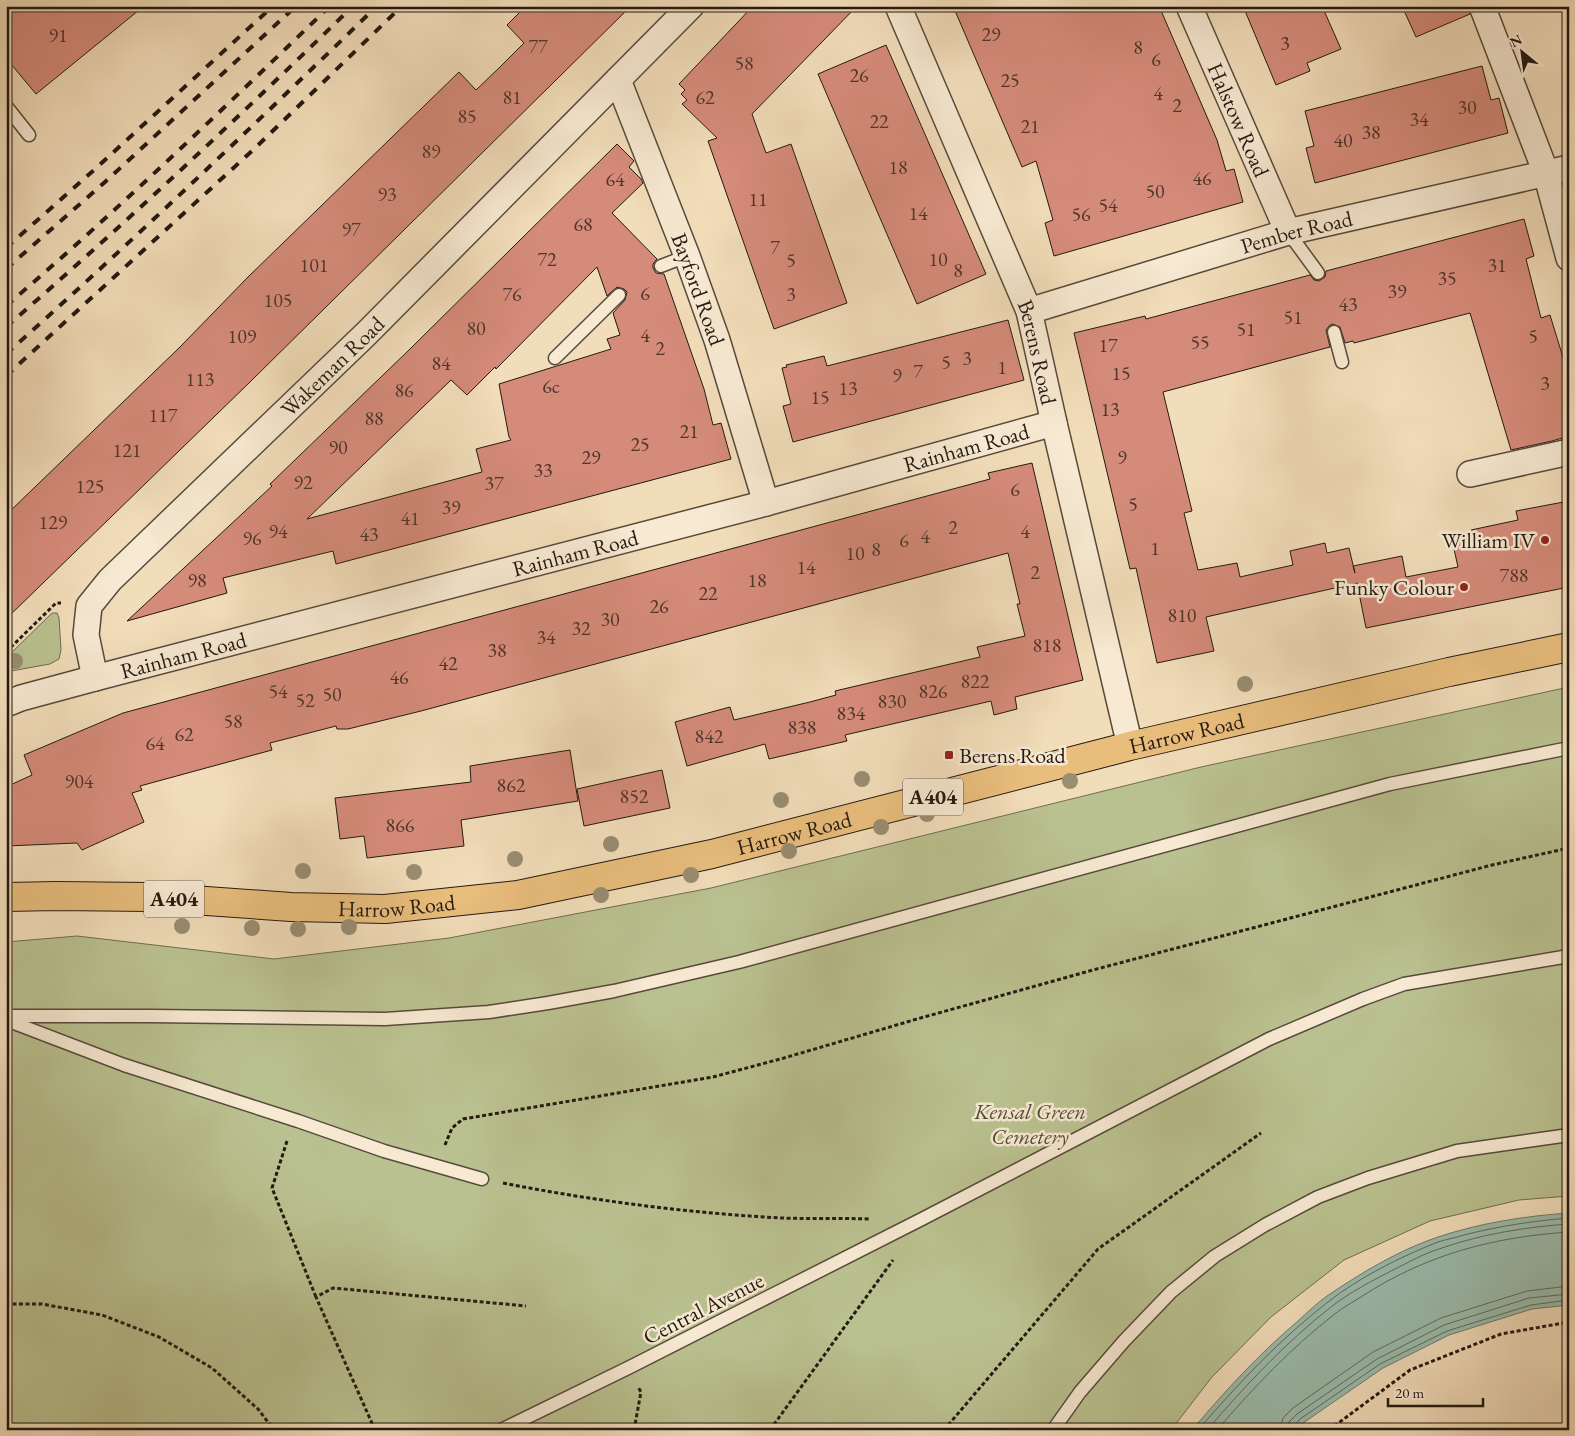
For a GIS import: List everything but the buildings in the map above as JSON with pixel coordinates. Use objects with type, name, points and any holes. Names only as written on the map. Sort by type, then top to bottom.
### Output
[{"type":"main road","name":"Harrow Road","points":[[6,897],[150,898],[385,909],[518,895],[712,854],[1130,746],[1569,646]]},
{"type":"street","name":"Wakeman Road","points":[[89,606],[110,580],[367,333],[691,6]]},
{"type":"street","name":"Berens Road","points":[[898,6],[1029,311],[1130,746]]},
{"type":"street","name":"Halstow Road","points":[[1189,6],[1288,232]]},
{"type":"street","points":[[1482,6],[1557,170],[1569,258]]},
{"type":"street","name":"Bayford Road","points":[[618,80],[687,256],[717,340],[766,503]]},
{"type":"street","name":"Pember Road","points":[[1029,311],[1288,232],[1557,170]]},
{"type":"street","name":"Rainham Road","points":[[95,678],[766,503],[1054,423]]},
{"type":"street","points":[[1470,474],[1569,452]]},
{"type":"street","points":[[6,704],[21,698],[95,678],[86,635],[89,606]]},
{"type":"lane","points":[[6,106],[29,135]]},
{"type":"lane","points":[[1288,232],[1318,273]]},
{"type":"lane","points":[[661,266],[687,256]]},
{"type":"lane","points":[[555,358],[619,295]]},
{"type":"lane","points":[[1334,332],[1342,362]]},
{"type":"lane","points":[[6,1018],[150,1016],[385,1019],[489,1012],[548,1003],[614,991],[740,962],[1390,784],[1569,748]]},
{"type":"lane","name":"Central Avenue","points":[[501,1430],[922,1219],[1269,1040],[1363,999],[1404,984],[1569,956]]},
{"type":"lane","points":[[6,1018],[124,1065],[384,1151],[482,1179]]},
{"type":"lane","points":[[1053,1430],[1086,1384],[1171,1292],[1215,1256],[1265,1225],[1318,1197],[1368,1178],[1456,1151],[1569,1135]]},
{"type":"path","points":[[6,652],[56,603],[89,606]]},
{"type":"path","points":[[436,1166],[452,1128],[463,1119],[713,1077],[1093,970],[1492,864],[1569,848]]},
{"type":"path","points":[[293,1120],[272,1188],[316,1297],[375,1430]]},
{"type":"path","points":[[944,1430],[1098,1249],[1261,1133]]},
{"type":"path","points":[[482,1179],[572,1196],[674,1209],[783,1218],[873,1219]]},
{"type":"path","points":[[770,1430],[894,1258]]},
{"type":"path","points":[[316,1297],[333,1288],[526,1306]]},
{"type":"path","points":[[6,1304],[42,1304],[102,1315],[160,1337],[212,1368],[258,1409],[274,1430]]},
{"type":"path","points":[[1329,1430],[1410,1370],[1501,1334],[1569,1322]]},
{"type":"path","points":[[628,1368],[641,1392],[634,1430]]},
{"type":"green space","points":[[52,613],[57,613],[59,618],[61,650],[59,659],[50,664],[11,671],[6,669],[6,658]]},
{"type":"green space","name":"Kensal Green Cemetery","points":[[1569,687],[1569,1196],[1519,1200],[1430,1221],[1344,1260],[1271,1317],[1212,1377],[1171,1430],[6,1430],[6,942],[77,936],[274,959],[449,938],[711,888],[1201,767]]},
{"type":"water","points":[[1569,1213],[1569,1305],[1532,1309],[1449,1335],[1383,1368],[1303,1423],[1297,1430],[1192,1430],[1270,1346],[1323,1299],[1367,1271],[1409,1248],[1454,1232],[1503,1221]]},
{"type":"railway","points":[[6,248],[273,6]]},
{"type":"railway","points":[[6,269],[105,182],[296,6]]},
{"type":"railway","points":[[6,306],[130,196],[330,6]]},
{"type":"railway","points":[[6,327],[182,169],[353,6]]},
{"type":"railway","points":[[6,354],[193,182],[377,6]]},
{"type":"railway","points":[[6,376],[253,150],[402,6]]},
{"type":"place","name":"William IV","points":[[1545,540]]},
{"type":"place","name":"Funky Colour","points":[[1464,587]]},
{"type":"place","name":"Berens Road","points":[[949,755]]}]
